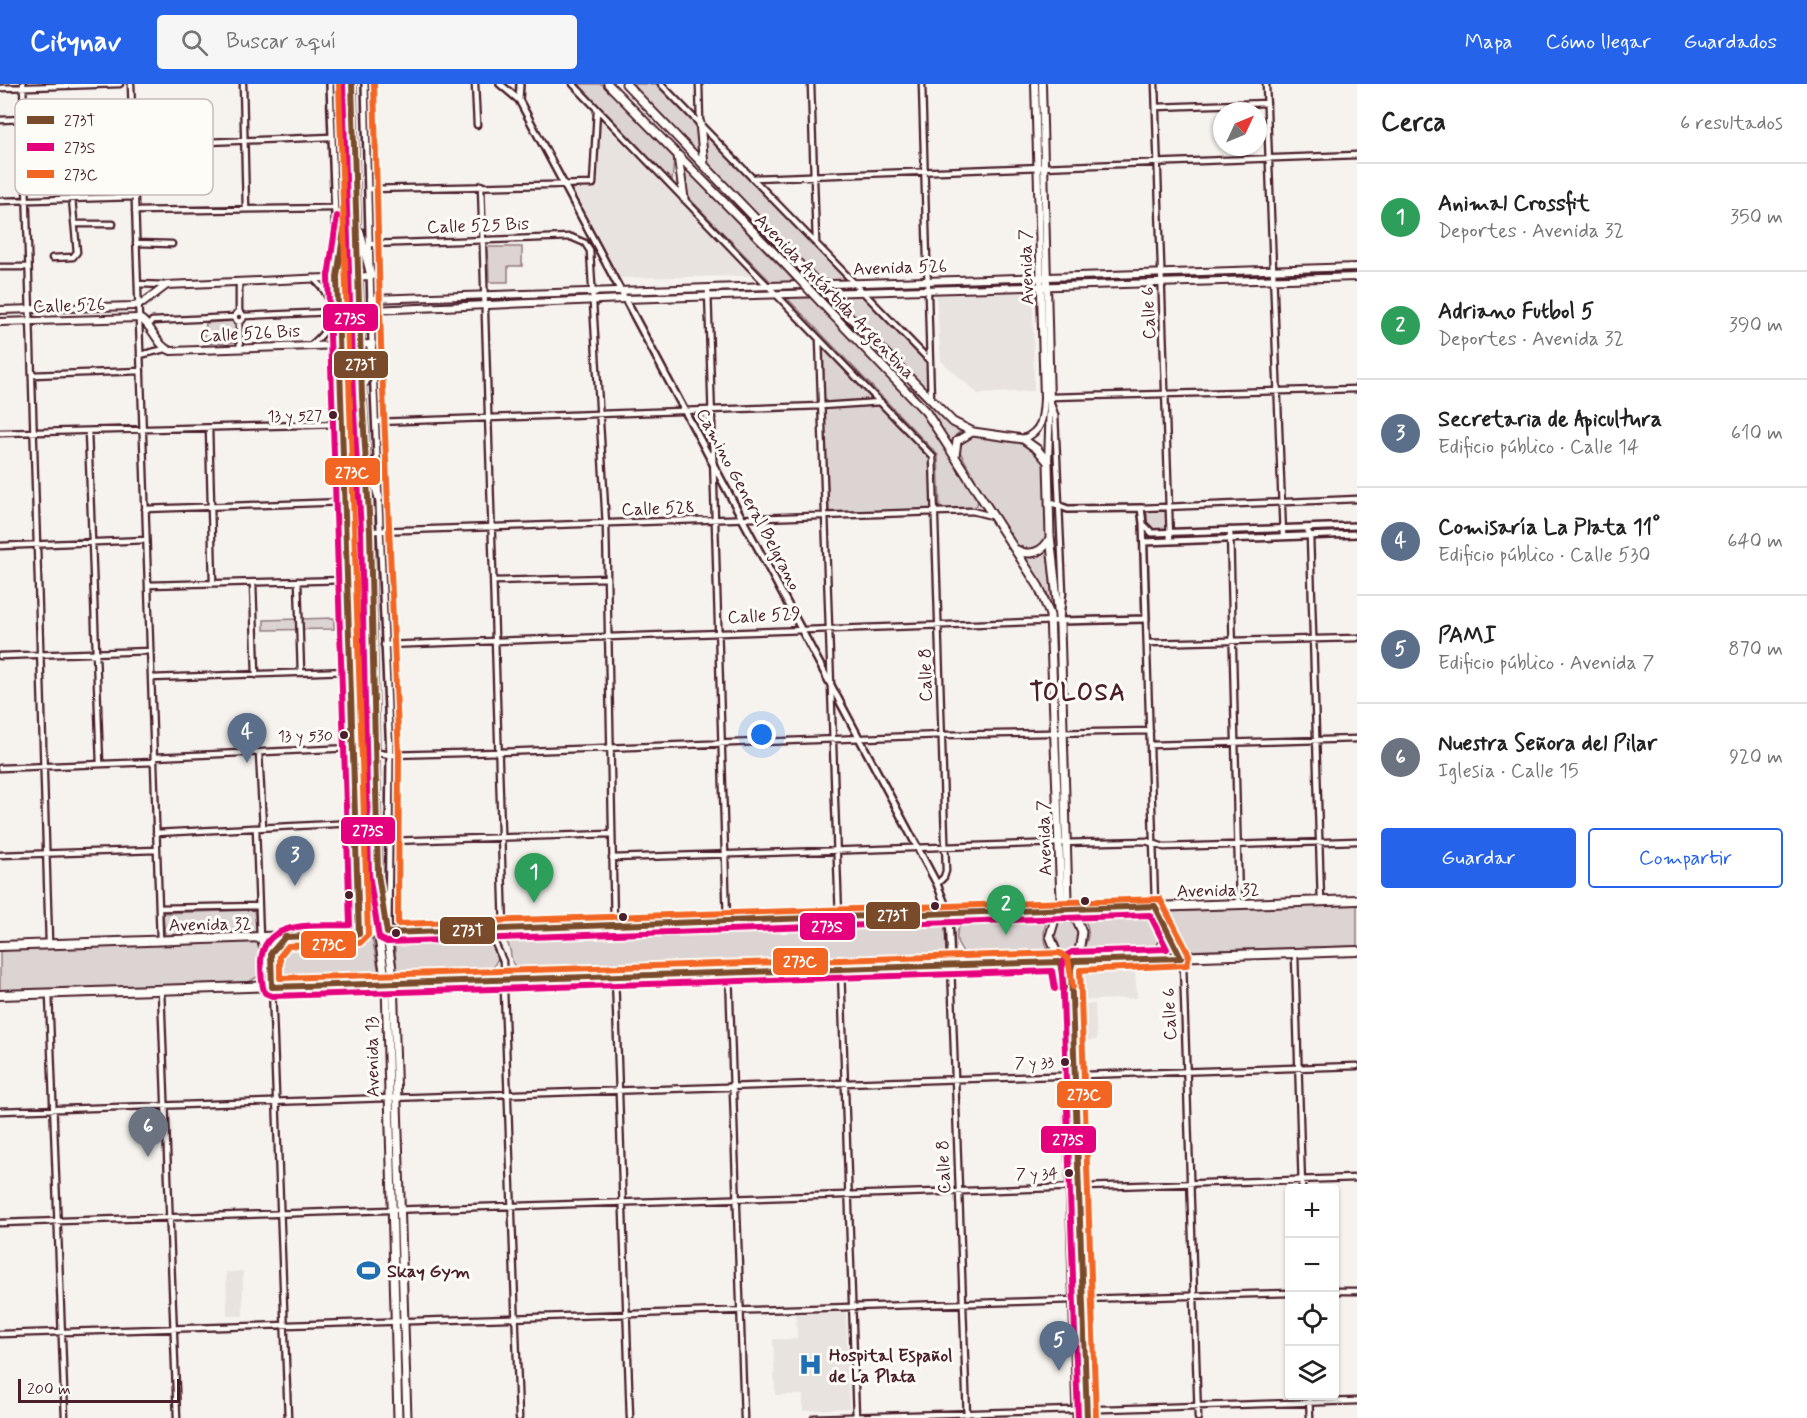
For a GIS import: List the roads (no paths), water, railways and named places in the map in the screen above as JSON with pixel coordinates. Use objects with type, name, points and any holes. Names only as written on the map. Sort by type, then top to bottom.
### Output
[{"type":"highway","name":"Avenida 32","points":[[0,946],[1357,900]]},
{"type":"highway","points":[[1150,959],[1162,947],[1166,928]]},
{"type":"highway","points":[[268,963],[273,947],[285,937]]},
{"type":"highway","points":[[0,995],[1357,951]]},
{"type":"main road","name":"Avenida 13","points":[[343,84],[363,750],[370,879],[377,934],[389,983]]},
{"type":"main road","name":"Avenida 13","points":[[352,84],[362,396],[370,531],[378,873],[387,933],[389,983],[392,1098],[391,1210],[398,1418]]},
{"type":"main road","name":"Avenida Antártida Argentina","points":[[608,84],[787,266],[919,405],[1015,549]]},
{"type":"main road","name":"Avenida Antártida Argentina","points":[[626,84],[931,402],[954,422],[972,432],[1023,440]]},
{"type":"main road","name":"Avenida 7","points":[[1035,84],[1041,167]]},
{"type":"main road","name":"Avenida 7","points":[[1042,84],[1041,167],[1050,536],[1060,621],[1064,732],[1064,842],[1061,899],[1050,936],[1060,962],[1064,982],[1078,1187],[1086,1414]]},
{"type":"main road","points":[[700,123],[704,165]]},
{"type":"main road","points":[[677,154],[684,198]]},
{"type":"main road","points":[[337,277],[346,216]]},
{"type":"main road","points":[[139,305],[167,285],[371,276],[356,216]]},
{"type":"main road","name":"Avenida 526","points":[[371,299],[1357,267]]},
{"type":"main road","name":"Avenida 526","points":[[372,310],[594,300],[1357,277]]},
{"type":"main road","name":"Calle 526","points":[[0,310],[139,305]]},
{"type":"main road","points":[[139,318],[149,325],[165,349]]},
{"type":"main road","name":"Calle 526","points":[[0,322],[139,318]]},
{"type":"main road","points":[[340,344],[353,401]]},
{"type":"main road","points":[[362,396],[372,344]]},
{"type":"main road","name":"Calle 526 Bis","points":[[165,349],[171,351],[372,344]]},
{"type":"main road","name":"Avenida 7","points":[[1023,440],[1032,436],[1039,428],[1048,399]]},
{"type":"main road","points":[[956,459],[957,441],[961,436],[972,432]]},
{"type":"main road","points":[[1023,440],[1037,449],[1048,462]]},
{"type":"main road","points":[[365,447],[379,498]]},
{"type":"main road","points":[[344,502],[353,449]]},
{"type":"main road","points":[[1015,549],[1033,553],[1044,547],[1050,536]]},
{"type":"main road","name":"Avenida 7","points":[[1015,549],[1042,592],[1051,621],[1068,899],[1082,932],[1080,946],[1071,969],[1069,1188],[1077,1414]]},
{"type":"main road","name":"Avenida 13","points":[[392,1098],[400,1210],[407,1418]]},
{"type":"street","points":[[0,88],[120,84]]},
{"type":"street","points":[[131,84],[131,99]]},
{"type":"street","points":[[243,84],[246,209]]},
{"type":"street","points":[[330,84],[359,934]]},
{"type":"street","points":[[365,84],[372,344],[390,755],[390,913],[387,933]]},
{"type":"street","points":[[475,84],[477,125]]},
{"type":"street","name":"Camino General Belgrano","points":[[500,84],[519,100],[564,183],[937,884],[949,915]]},
{"type":"street","points":[[519,100],[520,84]]},
{"type":"street","points":[[573,84],[881,402]]},
{"type":"street","name":"Avenida Antártida Argentina","points":[[662,84],[930,360]]},
{"type":"street","points":[[699,84],[700,123]]},
{"type":"street","points":[[811,84],[816,242]]},
{"type":"street","points":[[922,84],[931,402]]},
{"type":"street","name":"Calle 6","points":[[1155,84],[1170,540]]},
{"type":"street","points":[[1266,84],[1267,102]]},
{"type":"street","points":[[1267,103],[1283,536]]},
{"type":"street","points":[[1157,107],[1213,105]]},
{"type":"street","points":[[368,189],[593,184],[597,110]]},
{"type":"street","points":[[0,120],[15,119]]},
{"type":"street","points":[[213,141],[331,137]]},
{"type":"street","points":[[753,178],[1357,155]]},
{"type":"street","points":[[481,185],[497,641],[504,929]]},
{"type":"street","points":[[26,195],[49,943]]},
{"type":"street","points":[[0,201],[135,196],[160,940]]},
{"type":"street","points":[[52,258],[72,257],[77,252],[72,198]]},
{"type":"street","points":[[135,212],[333,208]]},
{"type":"street","points":[[75,224],[113,224]]},
{"type":"street","name":"Calle 525 Bis","points":[[370,244],[571,237],[585,243],[591,256],[594,291]]},
{"type":"street","points":[[136,243],[172,244]]},
{"type":"street","points":[[0,267],[28,267]]},
{"type":"street","points":[[311,345],[325,333],[332,312],[327,294],[313,278]]},
{"type":"street","points":[[239,283],[242,314],[239,322],[240,348]]},
{"type":"street","points":[[138,284],[167,285]]},
{"type":"street","points":[[708,289],[711,458],[715,521],[727,922]]},
{"type":"street","points":[[594,291],[598,413],[606,525],[610,834],[614,926]]},
{"type":"street","points":[[149,325],[152,321],[234,317],[242,314],[332,312]]},
{"type":"street","points":[[234,317],[239,322]]},
{"type":"street","points":[[819,338],[839,918]]},
{"type":"street","name":"Calle 526 Bis","points":[[140,355],[165,349]]},
{"type":"street","points":[[32,375],[141,371]]},
{"type":"street","points":[[1048,399],[1357,389]]},
{"type":"street","name":"Avenida 7","points":[[1048,399],[1055,415],[1063,593],[1060,621]]},
{"type":"street","points":[[376,422],[881,402]]},
{"type":"street","name":"Calle 8","points":[[881,402],[935,461],[946,874],[937,884]]},
{"type":"street","points":[[0,433],[342,424]]},
{"type":"street","points":[[209,428],[213,584]]},
{"type":"street","points":[[88,431],[100,764]]},
{"type":"street","points":[[972,511],[980,507],[981,499]]},
{"type":"street","points":[[1049,502],[1058,507],[1141,508],[1357,499]]},
{"type":"street","points":[[145,509],[344,502]]},
{"type":"street","name":"Calle 6","points":[[1141,508],[1144,542],[1155,906],[1181,958],[1198,1418]]},
{"type":"street","name":"Calle 528","points":[[345,532],[972,511],[992,516]]},
{"type":"street","points":[[1143,523],[1152,533],[1357,526]]},
{"type":"street","points":[[1306,528],[1310,535],[1322,902]]},
{"type":"street","points":[[1230,530],[1239,905]]},
{"type":"street","points":[[1144,542],[1357,534]]},
{"type":"street","points":[[0,546],[146,540]]},
{"type":"street","points":[[495,581],[607,578]]},
{"type":"street","points":[[148,585],[347,580]]},
{"type":"street","points":[[298,582],[301,673]]},
{"type":"street","points":[[253,583],[256,675]]},
{"type":"street","name":"Calle 529","points":[[384,645],[800,628],[1146,619]]},
{"type":"street","points":[[1147,643],[1232,643],[1357,638]]},
{"type":"street","points":[[0,656],[150,651]]},
{"type":"street","points":[[151,678],[349,671]]},
{"type":"street","points":[[0,768],[352,748],[390,755],[942,735],[1150,730]]},
{"type":"street","points":[[1150,745],[1357,739]]},
{"type":"street","points":[[259,753],[262,827]]},
{"type":"street","points":[[156,833],[354,823]]},
{"type":"street","points":[[256,828],[260,938],[268,963],[272,987],[288,1418]]},
{"type":"street","points":[[390,841],[610,834]]},
{"type":"street","points":[[612,858],[1064,842],[1152,843],[1164,847],[1357,841]]},
{"type":"street","points":[[0,855],[157,850]]},
{"type":"street","points":[[159,908],[258,906]]},
{"type":"street","name":"Calle 8","points":[[949,915],[967,1416]]},
{"type":"street","points":[[475,931],[490,936],[498,946],[504,980],[519,1418]]},
{"type":"street","points":[[1295,954],[1302,1184]]},
{"type":"street","points":[[840,969],[856,1417]]},
{"type":"street","points":[[729,972],[744,1418]]},
{"type":"street","points":[[615,976],[630,1418]]},
{"type":"street","points":[[161,990],[177,1418]]},
{"type":"street","points":[[49,994],[65,1418]]},
{"type":"street","points":[[0,1111],[1357,1066]]},
{"type":"street","points":[[0,1223],[1357,1178]]},
{"type":"street","points":[[1339,1292],[1357,1291]]},
{"type":"street","points":[[0,1334],[853,1305],[1285,1293]]},
{"type":"street","points":[[814,1418],[1086,1414],[1198,1406],[1357,1401]]},
{"type":"street","points":[[1309,1402],[1310,1418]]},
{"type":"place","name":"13 y 527","points":[[333,415]]},
{"type":"place","name":"13 y 530","points":[[344,735]]},
{"type":"place","name":"Comisaría La Plata 11°","points":[[247,763]]},
{"type":"place","name":"Secretaria de Apicultura","points":[[295,886]]},
{"type":"place","name":"Animal Crossfit","points":[[534,903]]},
{"type":"place","name":"Adriano Futbol 5","points":[[1006,935]]},
{"type":"place","name":"7 y 33","points":[[1065,1062]]},
{"type":"place","name":"Nuestra Señora del Pilar","points":[[148,1157]]},
{"type":"place","name":"7 y 34","points":[[1069,1173]]},
{"type":"place","name":"Skay Gym","points":[[369,1271]]},
{"type":"place","name":"Hospital Español de La Plata","points":[[811,1365]]},
{"type":"place","name":"PAMI","points":[[1059,1371]]},
{"type":"district","name":"TOLOSA","points":[[1078,692]]}]
